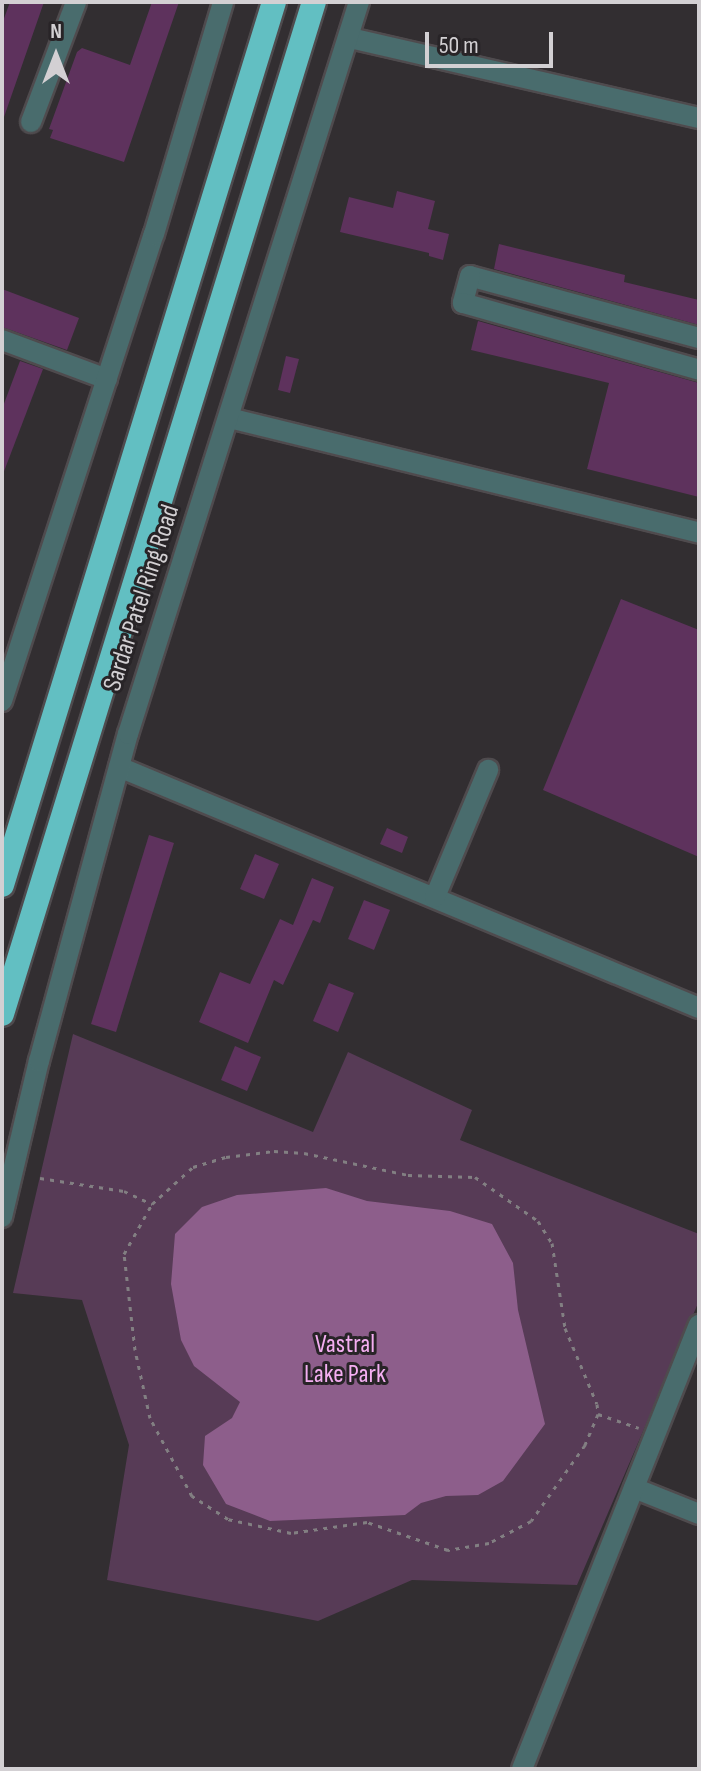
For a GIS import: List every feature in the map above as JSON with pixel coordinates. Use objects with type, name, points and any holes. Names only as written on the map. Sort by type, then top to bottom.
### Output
[{"type":"highway","name":"Sardar Patel Ring Road","points":[[2,885],[274,2]]},
{"type":"highway","name":"Sardar Patel Ring Road","points":[[2,1014],[314,2]]},
{"type":"street","points":[[31,122],[76,2]]},
{"type":"street","points":[[4,691],[107,379],[223,2]]},
{"type":"street","name":"Sardar Patel Ring Road","points":[[2,1217],[39,1061],[119,767],[359,2]]},
{"type":"street","points":[[350,38],[699,118]]},
{"type":"street","points":[[699,338],[470,276],[463,303],[699,370]]},
{"type":"street","points":[[2,340],[107,379]]},
{"type":"street","points":[[229,418],[699,533]]},
{"type":"street","points":[[119,767],[699,1008]]},
{"type":"street","points":[[435,897],[488,770]]},
{"type":"street","points":[[522,1769],[699,1325]]},
{"type":"street","points":[[634,1488],[699,1514]]},
{"type":"path","points":[[274,1151],[304,1153],[408,1175],[475,1177],[538,1221],[552,1243],[565,1328],[597,1404],[598,1414],[585,1445],[531,1521],[489,1543],[448,1550],[367,1522],[291,1533],[228,1519],[192,1496],[150,1418],[135,1350],[124,1254],[152,1204],[193,1167],[226,1157],[274,1151]]},
{"type":"path","points":[[40,1178],[124,1191],[152,1204]]},
{"type":"path","points":[[598,1414],[646,1430]]},
{"type":"green space","name":"Vastral Lake Park","points":[[73,1034],[313,1132],[348,1052],[472,1110],[460,1140],[699,1234],[699,1301],[577,1585],[412,1580],[318,1621],[107,1580],[129,1445],[82,1300],[13,1293]]},
{"type":"shaded area","points":[[326,1188],[367,1201],[450,1211],[492,1224],[513,1263],[518,1310],[545,1424],[503,1481],[478,1495],[446,1496],[421,1503],[405,1515],[270,1521],[226,1504],[203,1465],[205,1436],[232,1418],[240,1402],[194,1366],[181,1340],[171,1284],[175,1234],[202,1207],[237,1195]]},
{"type":"building","points":[[10,2],[44,2],[4,117],[2,24]]},
{"type":"building","points":[[152,2],[179,2],[124,162],[50,138],[53,130],[49,129],[77,52],[82,48],[130,65]]},
{"type":"building","points":[[397,191],[435,201],[428,229],[449,234],[443,260],[429,256],[429,253],[340,232],[349,197],[393,208]]},
{"type":"building","points":[[499,244],[625,275],[624,282],[699,300],[699,325],[494,269]]},
{"type":"building","points":[[2,289],[79,318],[67,350],[2,327]]},
{"type":"building","points":[[478,321],[699,383],[699,497],[587,469],[609,383],[471,350]]},
{"type":"building","points":[[286,356],[299,359],[290,393],[278,390]]},
{"type":"building","points":[[20,361],[43,369],[3,474],[2,409]]},
{"type":"building","points":[[621,599],[699,630],[699,857],[543,790]]},
{"type":"building","points":[[387,828],[408,837],[402,853],[380,844]]},
{"type":"building","points":[[149,835],[174,843],[116,1032],[91,1024]]},
{"type":"building","points":[[255,854],[279,864],[264,899],[240,889]]},
{"type":"building","points":[[312,878],[334,887],[320,923],[313,920],[283,985],[274,980],[248,1043],[199,1022],[220,972],[250,984],[280,919],[293,925]]},
{"type":"building","points":[[364,900],[390,910],[374,950],[348,939]]},
{"type":"building","points":[[329,983],[354,993],[338,1032],[313,1021]]},
{"type":"building","points":[[235,1046],[261,1057],[247,1091],[221,1080]]}]
